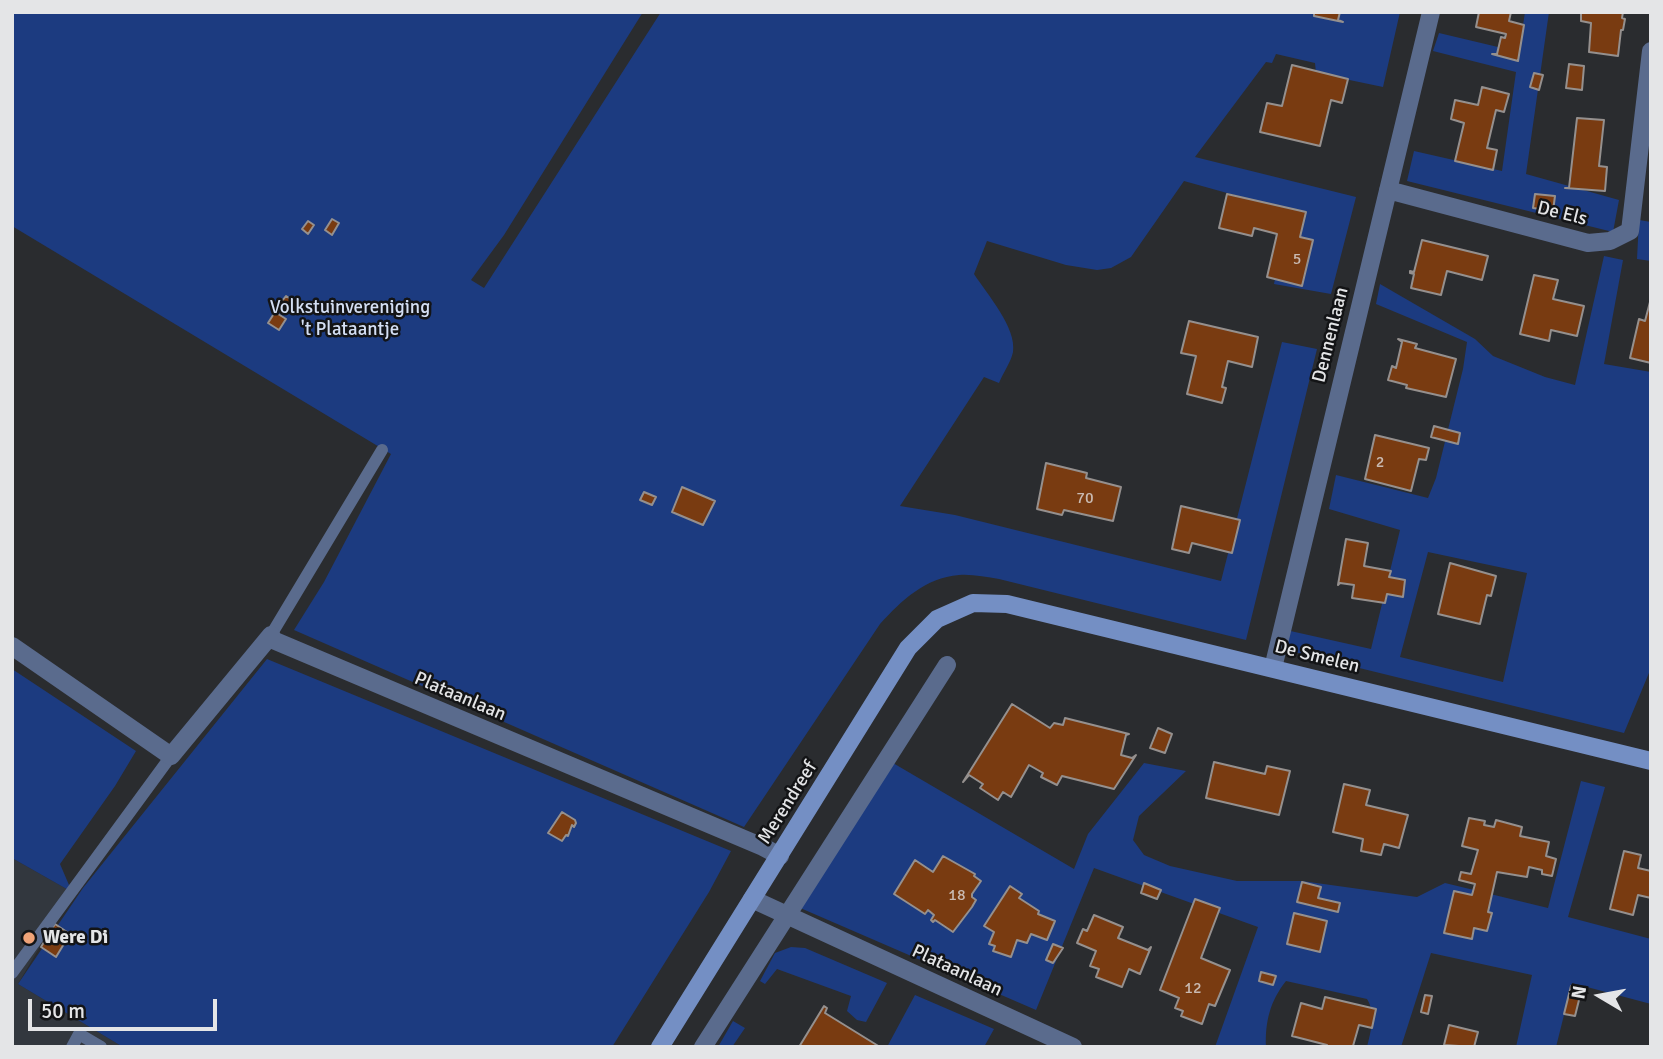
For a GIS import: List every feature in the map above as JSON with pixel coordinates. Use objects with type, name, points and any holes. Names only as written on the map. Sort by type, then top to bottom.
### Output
[{"type":"street","name":"Dennenlaan","points":[[1273,668],[1431,12]]},
{"type":"street","name":"De Els","points":[[1388,190],[1588,243],[1610,241],[1630,232],[1651,51]]},
{"type":"street","name":"De Smelen","points":[[973,603],[1007,604],[1651,761]]},
{"type":"street","name":"Merendreef","points":[[660,1047],[908,648],[937,619],[973,603]]},
{"type":"street","points":[[12,646],[171,756],[271,635]]},
{"type":"street","name":"Plataanlaan","points":[[271,635],[273,640],[780,856]]},
{"type":"street","points":[[703,1047],[947,665]]},
{"type":"street","name":"Plataanlaan","points":[[752,899],[1073,1047]]},
{"type":"lane","points":[[271,635],[382,450]]},
{"type":"lane","points":[[12,973],[171,756]]},
{"type":"lane","points":[[72,1047],[79,1034],[101,1047]]},
{"type":"shaded area","name":"Were Di","points":[[12,858],[72,892],[18,984],[123,1047],[12,1047]]},
{"type":"green space","name":"Volkstuinvereniging 't Plataantje","points":[[12,12],[643,12],[504,235],[471,280],[484,288],[661,12],[1400,12],[1383,87],[1316,73],[1315,63],[1276,54],[1272,63],[1266,62],[1195,157],[1356,197],[1331,294],[1274,284],[1288,210],[1184,181],[1131,257],[1111,268],[1097,270],[1066,265],[987,241],[974,274],[1006,322],[1013,343],[1012,356],[999,383],[984,377],[900,506],[955,515],[1221,581],[1282,342],[1317,349],[1246,640],[999,579],[964,575],[935,581],[906,599],[880,624],[744,827],[294,630],[324,582],[391,454],[12,226]],"holes":[[[682,487],[715,501],[703,525],[672,512]]]},
{"type":"green space","points":[[1525,12],[1549,12],[1526,174],[1619,200],[1613,232],[1407,181],[1414,151],[1502,171],[1516,72],[1433,51],[1439,33],[1519,52]]},
{"type":"green space","points":[[1639,220],[1651,222],[1651,261],[1637,259]]},
{"type":"green space","points":[[1604,256],[1623,260],[1604,364],[1651,372],[1651,668],[1624,733],[1282,649],[1286,630],[1371,649],[1400,530],[1329,509],[1336,475],[1428,498],[1436,478],[1463,369],[1467,342],[1376,304],[1380,284],[1475,339],[1493,356],[1545,377],[1575,385]],"holes":[[[1428,552],[1527,573],[1503,682],[1400,657]]]},
{"type":"green space","points":[[267,659],[731,851],[709,892],[612,1047],[123,1047],[18,984],[83,888]]},
{"type":"green space","points":[[12,669],[136,751],[115,786],[60,864],[72,892],[12,858]]},
{"type":"green space","points":[[881,756],[1074,869],[1088,834],[1144,763],[1186,771],[1139,816],[1133,840],[1144,855],[1170,866],[1237,881],[1302,881],[1417,897],[1445,883],[1548,908],[1581,781],[1605,787],[1568,917],[1651,939],[1651,1004],[1572,983],[1556,1047],[1516,1047],[1532,975],[1431,953],[1401,1047],[1367,1047],[1372,1016],[1367,999],[1286,981],[1270,1012],[1266,1047],[1215,1047],[1258,927],[1094,868],[1036,1010],[798,907]]},
{"type":"green space","points":[[791,947],[805,948],[887,983],[866,1022],[857,1020],[847,1011],[851,996],[777,969],[765,984],[760,981],[775,953]]},
{"type":"green space","points":[[915,995],[994,1029],[984,1047],[887,1047]]},
{"type":"green space","points":[[733,1021],[745,1028],[732,1047],[718,1047]]},
{"type":"building","points":[[1314,12],[1340,12],[1338,20],[1343,22],[1314,16]]},
{"type":"building","points":[[1479,12],[1511,12],[1509,21],[1524,25],[1518,61],[1492,54],[1497,54],[1501,37],[1505,38],[1506,34],[1476,27]]},
{"type":"building","points":[[1581,12],[1623,12],[1622,18],[1625,19],[1618,56],[1589,52],[1591,23],[1581,21]]},
{"type":"building","points":[[1569,64],[1584,66],[1582,90],[1566,88]]},
{"type":"building","points":[[1292,65],[1348,79],[1342,103],[1331,100],[1320,146],[1260,132],[1267,103],[1282,106]]},
{"type":"building","points":[[1534,73],[1543,75],[1539,90],[1530,87]]},
{"type":"building","points":[[1482,87],[1509,94],[1504,112],[1496,110],[1487,148],[1497,150],[1493,170],[1455,161],[1464,123],[1451,119],[1455,100],[1478,105]]},
{"type":"building","points":[[1577,118],[1604,120],[1599,166],[1607,167],[1605,191],[1565,188],[1569,188]]},
{"type":"building","points":[[1227,194],[1306,212],[1300,237],[1313,240],[1302,286],[1267,277],[1277,234],[1254,228],[1252,236],[1219,228]]},
{"type":"building","points":[[1535,194],[1555,196],[1553,211],[1533,208]]},
{"type":"building","points":[[332,219],[339,223],[332,235],[325,230]]},
{"type":"building","points":[[308,221],[314,225],[308,234],[302,229]]},
{"type":"building","points":[[1422,240],[1488,256],[1482,280],[1447,271],[1441,295],[1411,288],[1414,274],[1410,271],[1414,272]]},
{"type":"building","points":[[1534,275],[1558,280],[1553,299],[1584,306],[1577,336],[1551,330],[1549,341],[1520,334]]},
{"type":"building","points":[[286,296],[295,302],[288,313],[278,306]]},
{"type":"building","points":[[1650,302],[1651,363],[1630,358],[1639,319],[1645,321]]},
{"type":"building","points":[[275,312],[286,319],[279,330],[268,323]]},
{"type":"building","points":[[1189,321],[1258,337],[1252,367],[1228,361],[1222,387],[1226,388],[1222,403],[1187,394],[1196,356],[1181,353]]},
{"type":"building","points":[[1398,339],[1417,344],[1415,348],[1456,359],[1446,397],[1406,388],[1407,385],[1388,380],[1392,366],[1396,368],[1402,342]]},
{"type":"building","points":[[1434,426],[1460,433],[1458,444],[1431,437]]},
{"type":"building","points":[[1375,435],[1429,448],[1426,460],[1419,459],[1411,491],[1365,479]]},
{"type":"building","points":[[1046,463],[1087,473],[1086,478],[1121,487],[1113,521],[1064,510],[1062,515],[1037,509]]},
{"type":"building","points":[[682,487],[715,501],[703,525],[672,512]]},
{"type":"building","points":[[644,492],[656,497],[652,505],[640,500]]},
{"type":"building","points":[[1181,506],[1240,520],[1232,553],[1192,543],[1189,553],[1172,549]]},
{"type":"building","points":[[1346,539],[1368,543],[1364,566],[1391,571],[1389,577],[1405,580],[1403,597],[1387,594],[1385,603],[1352,598],[1354,585],[1338,585]]},
{"type":"building","points":[[1450,563],[1496,576],[1491,596],[1487,595],[1480,624],[1438,614]]},
{"type":"building","points":[[1012,704],[1050,728],[1054,723],[1063,725],[1065,718],[1129,734],[1126,735],[1121,755],[1132,758],[1136,755],[1114,789],[1062,776],[1057,785],[1041,777],[1043,773],[1029,765],[1011,797],[1003,792],[998,800],[980,788],[983,784],[969,775],[963,782]]},
{"type":"building","points":[[1158,728],[1172,734],[1165,753],[1150,748]]},
{"type":"building","points":[[1214,762],[1265,774],[1267,766],[1290,771],[1279,815],[1206,798]]},
{"type":"building","points":[[1344,784],[1370,790],[1366,805],[1408,815],[1399,848],[1384,844],[1381,855],[1361,851],[1363,839],[1333,832]]},
{"type":"building","points":[[562,812],[576,823],[562,841],[548,833]]},
{"type":"building","points":[[1469,818],[1485,821],[1484,825],[1494,827],[1496,820],[1522,827],[1520,836],[1549,842],[1546,856],[1556,859],[1552,876],[1529,867],[1527,877],[1497,872],[1488,912],[1492,913],[1487,931],[1474,928],[1472,939],[1444,933],[1454,891],[1472,895],[1475,884],[1459,880],[1461,872],[1471,874],[1478,850],[1462,846]]},
{"type":"building","points":[[1624,851],[1641,855],[1638,868],[1651,871],[1651,898],[1638,895],[1633,915],[1610,909]]},
{"type":"building","points":[[943,856],[975,874],[981,881],[972,894],[976,900],[953,932],[935,920],[933,922],[931,920],[934,915],[928,910],[925,914],[894,894],[915,860],[933,872]]},
{"type":"building","points":[[1302,882],[1321,887],[1318,898],[1340,903],[1338,912],[1297,902]]},
{"type":"building","points":[[1144,883],[1161,890],[1157,899],[1141,893]]},
{"type":"building","points":[[1010,886],[1022,894],[1019,898],[1039,911],[1038,914],[1055,921],[1047,940],[1031,934],[1027,943],[1017,940],[1011,957],[993,951],[995,946],[989,944],[994,932],[984,926]]},
{"type":"building","points":[[1195,899],[1220,908],[1201,958],[1230,970],[1215,1006],[1209,1004],[1202,1024],[1181,1016],[1183,1011],[1175,1008],[1179,998],[1160,990]]},
{"type":"building","points":[[1294,913],[1327,921],[1320,952],[1287,944]]},
{"type":"building","points":[[1094,915],[1123,927],[1118,938],[1148,950],[1151,947],[1140,974],[1129,969],[1122,987],[1096,977],[1099,969],[1090,966],[1096,951],[1077,943],[1083,929],[1087,931]]},
{"type":"building","points":[[55,924],[70,934],[56,957],[41,947]]},
{"type":"building","points":[[1053,944],[1063,948],[1053,963],[1046,960]]},
{"type":"building","points":[[1261,972],[1276,976],[1273,985],[1259,981]]},
{"type":"building","points":[[1571,986],[1582,988],[1575,1016],[1564,1014]]},
{"type":"building","points":[[1425,995],[1432,996],[1428,1014],[1421,1012]]},
{"type":"building","points":[[1325,997],[1376,1009],[1372,1028],[1359,1025],[1353,1046],[1356,1047],[1327,1047],[1292,1036],[1301,1003],[1322,1009]]},
{"type":"building","points":[[824,1006],[827,1008],[825,1013],[880,1047],[799,1047]]},
{"type":"building","points":[[1449,1025],[1478,1032],[1474,1047],[1444,1045]]},
{"type":"place","name":"Were Di","points":[[29,938]]}]
